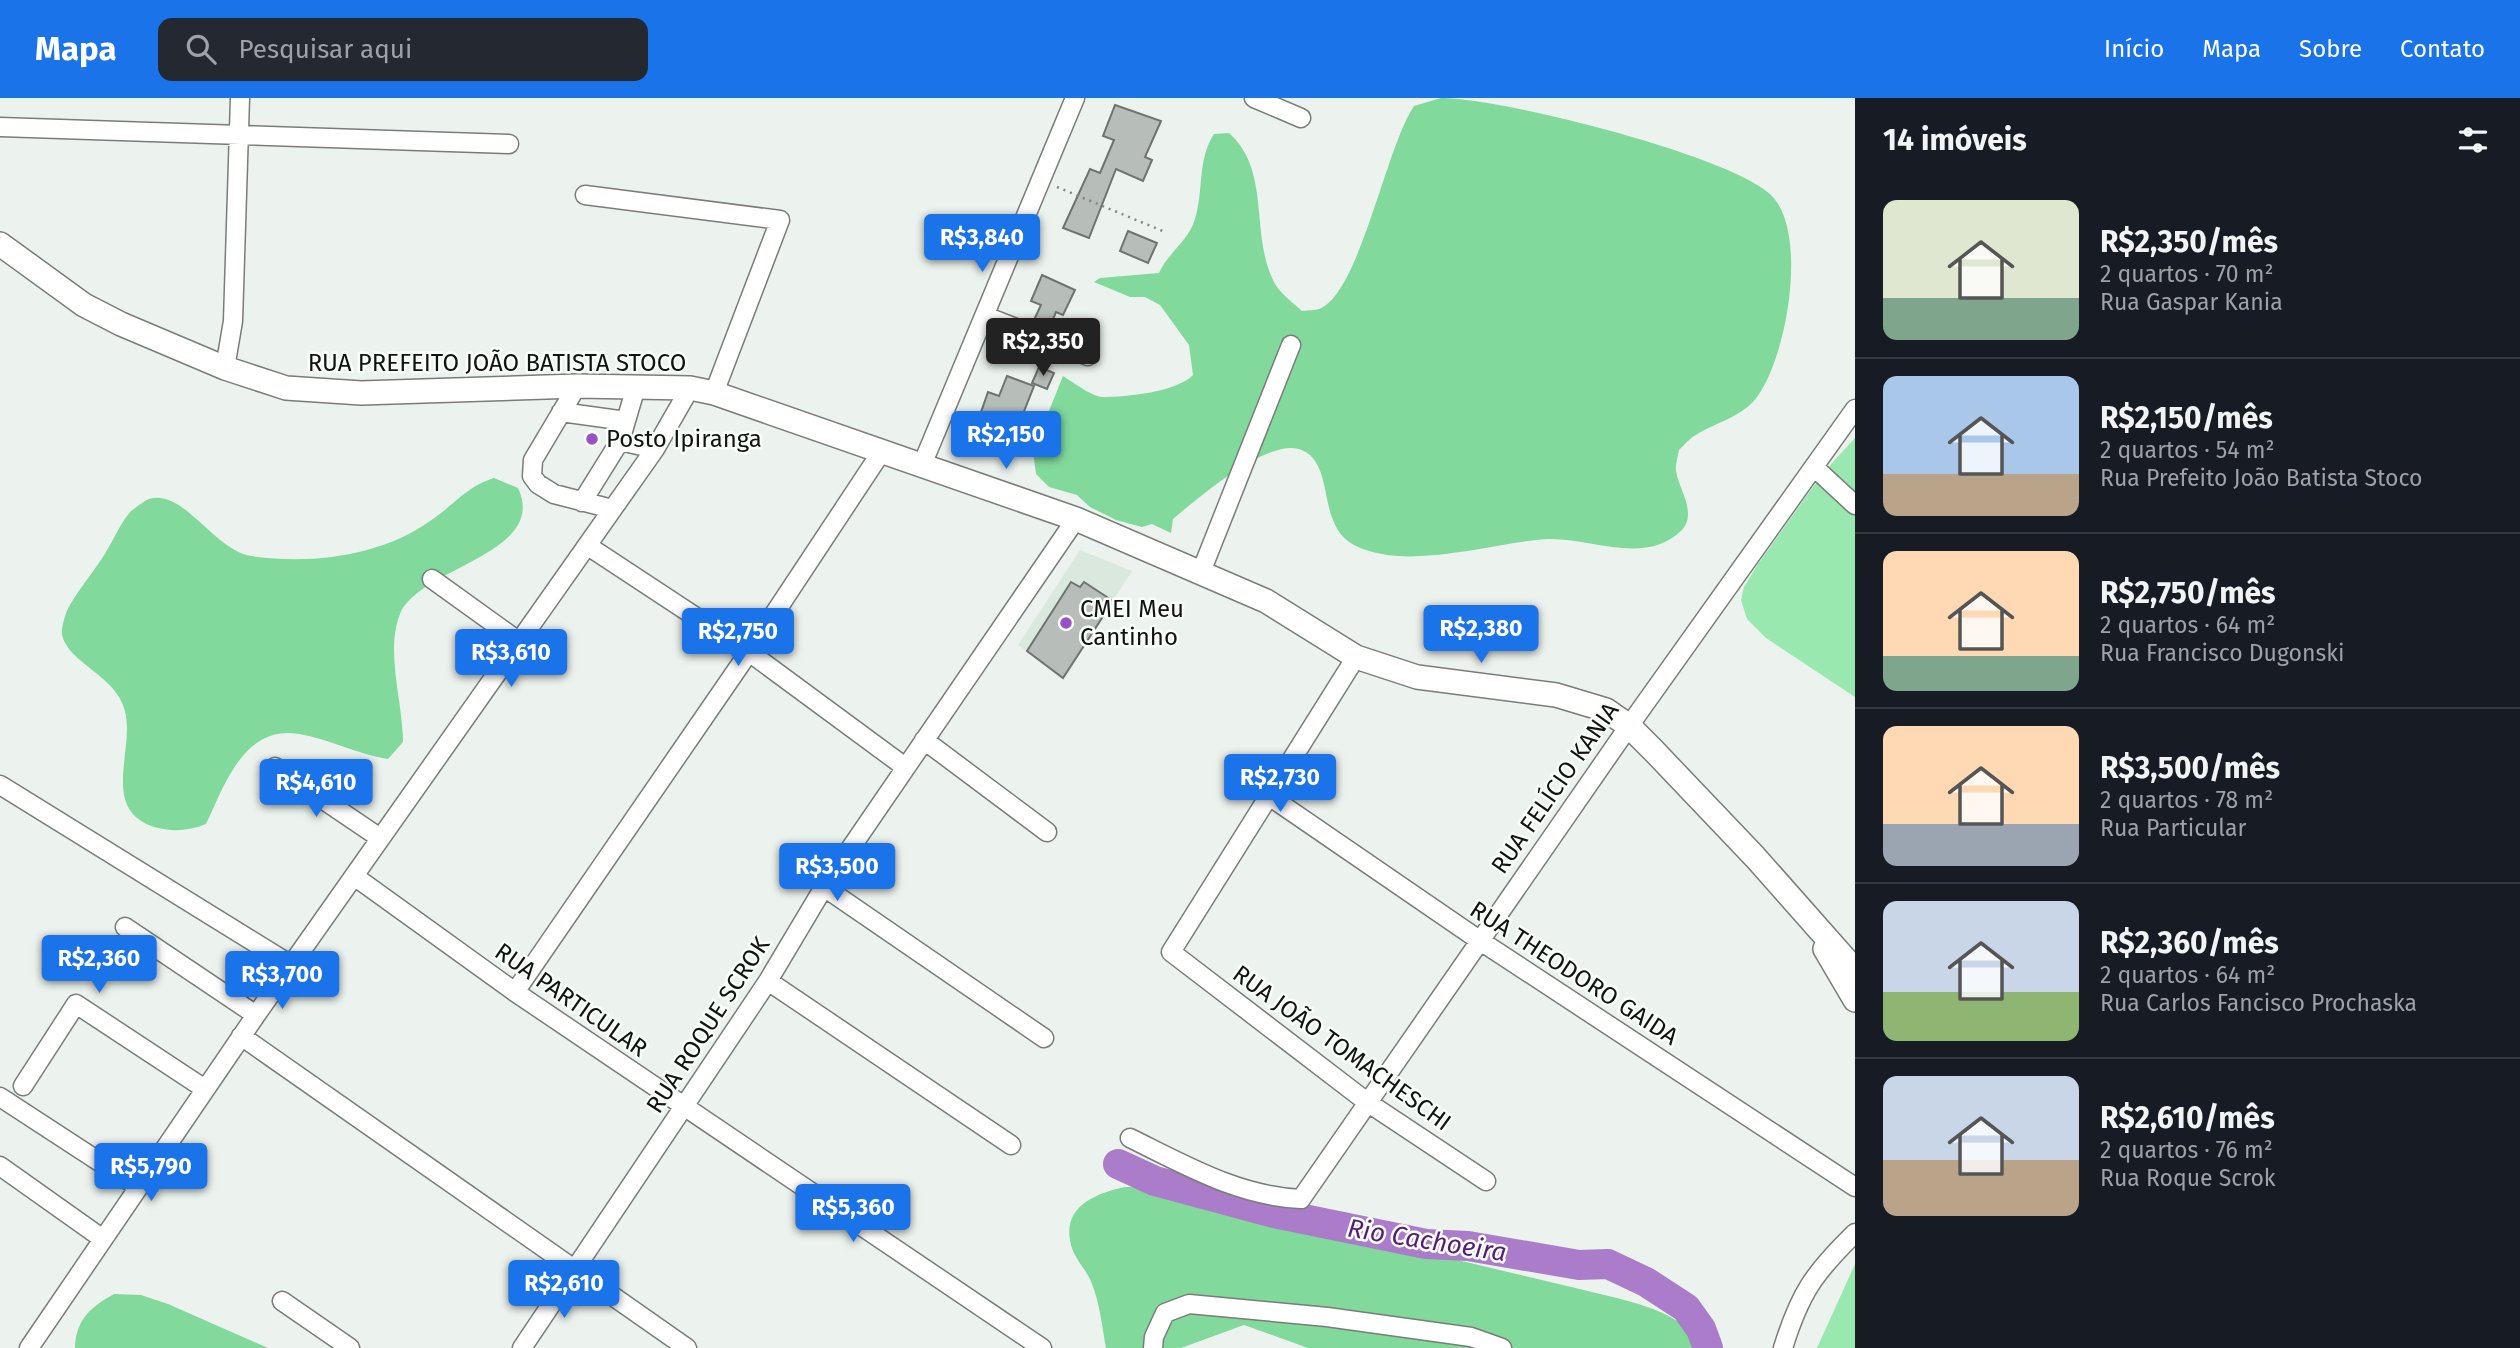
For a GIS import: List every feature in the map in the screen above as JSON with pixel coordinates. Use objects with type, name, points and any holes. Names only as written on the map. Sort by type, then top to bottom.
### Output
[{"type":"main road","name":"RUA PREFEITO JOÃO BATISTA STOCO","points":[[0,244],[84,305],[162,344],[286,388],[361,393],[577,386],[690,388],[714,393],[1076,519],[1266,601],[1356,657],[1417,677],[1533,691],[1586,702],[1629,726],[1807,915],[1855,970]]},
{"type":"main road","name":"RUA PREFEITO JOÃO BATISTA STOCO","points":[[1807,915],[1855,1000]]},
{"type":"street","points":[[225,368],[233,321],[240,98]]},
{"type":"street","points":[[922,464],[1075,98]]},
{"type":"street","points":[[1254,98],[1301,118]]},
{"type":"street","points":[[0,127],[509,144]]},
{"type":"street","points":[[585,195],[779,220],[714,393]]},
{"type":"street","points":[[985,316],[1088,356]]},
{"type":"street","points":[[1200,572],[1291,345]]},
{"type":"street","points":[[577,386],[533,460],[532,476],[538,484],[554,495],[612,509]]},
{"type":"street","points":[[582,502],[620,441],[636,387]]},
{"type":"street","points":[[29,1348],[256,1015],[521,643],[655,449],[690,388]]},
{"type":"street","name":"RUA FELÍCIO KANIA","points":[[1130,1138],[1219,1182],[1279,1198],[1301,1199],[1629,726],[1855,409]]},
{"type":"street","points":[[561,412],[626,421]]},
{"type":"street","points":[[620,441],[655,449]]},
{"type":"street","points":[[515,992],[749,652],[882,451]]},
{"type":"street","points":[[1814,467],[1855,505]]},
{"type":"street","name":"RUA ROQUE SCROK","points":[[522,1348],[768,981],[824,887],[1076,519]]},
{"type":"street","points":[[588,545],[749,652],[905,767]]},
{"type":"street","points":[[432,579],[521,643]]},
{"type":"street","points":[[1269,796],[1356,657]]},
{"type":"street","points":[[924,740],[1047,832]]},
{"type":"street","points":[[275,767],[380,838]]},
{"type":"street","points":[[0,785],[291,965]]},
{"type":"street","name":"RUA THEODORO GAIDA","points":[[1269,796],[1479,940],[1855,1187]]},
{"type":"street","name":"RUA JOÃO TOMACHESCHI","points":[[1269,796],[1171,951],[1367,1102],[1486,1181]]},
{"type":"street","name":"RUA PARTICULAR","points":[[354,876],[515,992],[684,1108],[1042,1348]]},
{"type":"street","points":[[824,887],[1044,1038]]},
{"type":"street","points":[[125,927],[256,1015]]},
{"type":"street","points":[[768,981],[1011,1145]]},
{"type":"street","points":[[23,1086],[76,1004],[205,1089]]},
{"type":"street","points":[[242,1036],[687,1348]]},
{"type":"street","points":[[0,1097],[138,1187]]},
{"type":"street","points":[[0,1166],[87,1224],[103,1239]]},
{"type":"street","points":[[1783,1348],[1798,1302],[1827,1260],[1855,1233]]},
{"type":"street","points":[[282,1301],[350,1348]]},
{"type":"street","points":[[1153,1348],[1154,1337],[1166,1312],[1189,1304],[1327,1317],[1471,1337],[1502,1348]]},
{"type":"path","points":[[1041,180],[1165,232]]},
{"type":"shaded area","name":"CMEI Meu Cantinho","points":[[1080,550],[1132,571],[1063,678],[1018,645]]},
{"type":"green space","points":[[1441,98],[1561,118],[1664,147],[1748,179],[1771,195],[1783,213],[1789,237],[1790,295],[1777,354],[1768,378],[1751,404],[1738,414],[1696,435],[1679,450],[1676,471],[1688,510],[1686,524],[1681,531],[1650,547],[1616,547],[1547,539],[1449,554],[1398,556],[1375,553],[1354,545],[1342,536],[1329,509],[1318,466],[1311,456],[1299,449],[1285,448],[1251,461],[1173,519],[1171,533],[1152,524],[1142,527],[1116,520],[1090,507],[1077,495],[1049,487],[1036,474],[1033,451],[1063,376],[1088,392],[1103,397],[1137,395],[1164,389],[1193,375],[1189,345],[1160,305],[1145,297],[1130,297],[1094,282],[1100,278],[1159,273],[1192,227],[1198,208],[1205,154],[1214,134],[1229,133],[1242,148],[1251,166],[1256,185],[1263,246],[1275,284],[1302,311],[1316,310],[1337,294],[1349,272],[1393,152],[1414,106]]},
{"type":"green space","points":[[1855,438],[1855,697],[1766,638],[1747,619],[1741,600],[1744,587],[1758,564],[1823,473]]},
{"type":"green space","points":[[494,478],[518,488],[523,510],[515,529],[499,544],[412,598],[400,614],[394,644],[394,661],[403,742],[388,759],[310,736],[280,734],[264,739],[250,748],[239,761],[206,824],[167,830],[154,827],[138,818],[128,807],[124,793],[127,727],[125,711],[112,688],[74,654],[62,635],[64,619],[70,605],[131,511],[149,499],[162,498],[174,502],[237,551],[274,559],[322,558],[346,555],[392,542],[433,519],[476,486]]},
{"type":"green space","points":[[1125,1187],[1144,1187],[1189,1196],[1617,1298],[1646,1306],[1668,1316],[1688,1328],[1711,1348],[1308,1348],[1244,1325],[1181,1348],[1106,1348],[1095,1292],[1073,1251],[1070,1225],[1081,1206],[1100,1194]]},
{"type":"green space","points":[[1855,1264],[1855,1348],[1817,1348]]},
{"type":"green space","points":[[114,1294],[141,1295],[168,1304],[268,1348],[75,1348],[78,1329],[86,1315]]},
{"type":"building","points":[[1115,105],[1161,121],[1145,157],[1152,160],[1143,181],[1116,169],[1089,238],[1063,228],[1090,169],[1100,173],[1114,140],[1103,136]]},
{"type":"building","points":[[1128,231],[1157,243],[1148,263],[1120,251]]},
{"type":"building","points":[[1042,275],[1075,290],[1063,315],[1056,312],[1049,329],[1033,322],[1041,305],[1031,301]]},
{"type":"building","points":[[1039,367],[1054,373],[1047,389],[1032,383]]},
{"type":"building","points":[[1007,376],[1034,386],[1017,429],[980,415],[988,392],[999,396]]},
{"type":"building","name":"CMEI Meu Cantinho","points":[[1071,582],[1080,587],[1084,582],[1113,601],[1063,678],[1027,651]]},
{"type":"waterway","name":"Rio Cachoeira","points":[[1118,1164],[1155,1181],[1274,1213],[1426,1244],[1468,1246],[1579,1265],[1608,1264],[1646,1282],[1686,1308],[1701,1329],[1708,1348]]},
{"type":"place","name":"Posto Ipiranga","points":[[592,439]]},
{"type":"place","name":"CMEI Meu Cantinho","points":[[1066,623]]}]
